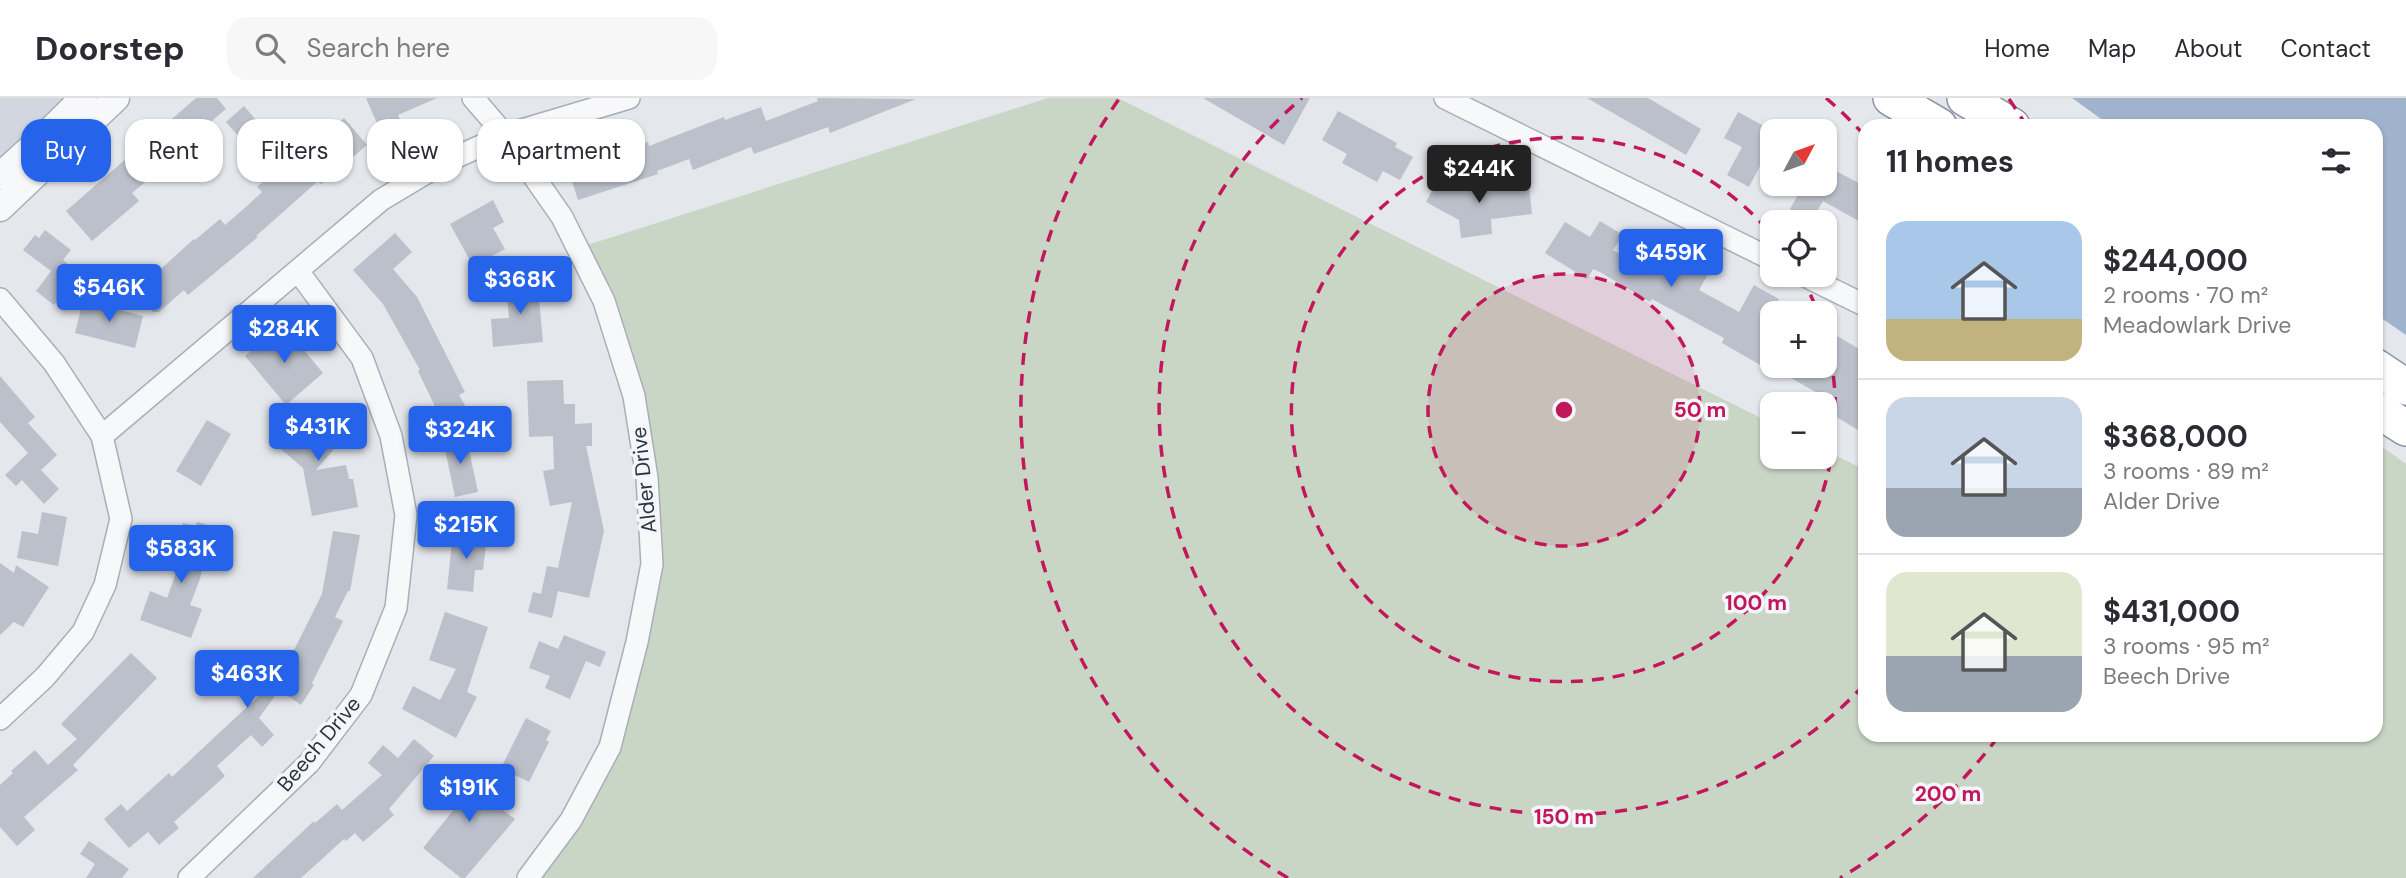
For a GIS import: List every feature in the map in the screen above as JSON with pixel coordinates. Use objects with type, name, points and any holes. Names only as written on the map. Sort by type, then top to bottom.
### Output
[{"type":"highway","points":[[1892,98],[1927,119]]},
{"type":"highway","points":[[1965,98],[2000,119]]},
{"type":"highway","points":[[2383,372],[2406,387]]},
{"type":"highway","points":[[2383,413],[2406,428]]},
{"type":"street","points":[[0,176],[83,98]]},
{"type":"street","points":[[0,208],[116,98]]},
{"type":"street","name":"Alder Drive","points":[[473,98],[491,119]]},
{"type":"street","points":[[559,119],[629,98]]},
{"type":"street","points":[[1444,98],[1760,254]]},
{"type":"street","points":[[102,436],[381,200],[441,164],[477,148]]},
{"type":"street","name":"Alder Drive","points":[[528,878],[571,820],[610,747],[637,642],[652,564],[648,478],[635,396],[604,301],[562,217],[538,182]]},
{"type":"street","name":"Beech Drive","points":[[189,878],[309,763],[361,695],[396,608],[406,515],[391,436],[362,358],[298,271]]},
{"type":"street","points":[[1827,287],[1858,302]]},
{"type":"street","points":[[0,299],[54,363],[102,436],[121,519],[105,585],[83,632],[45,677],[0,719]]},
{"type":"shaded area","points":[[0,98],[83,98],[61,119],[21,119],[21,156],[0,176]]},
{"type":"green space","points":[[1048,98],[1118,98],[1760,418],[1760,469],[1837,469],[1837,456],[1858,466],[1858,742],[2383,742],[2383,447],[2406,464],[2406,878],[528,878],[610,747],[652,564],[634,396],[578,248]]},
{"type":"water","points":[[2072,98],[2406,98],[2406,335],[2383,319],[2383,119],[2101,119]]},
{"type":"building","points":[[196,98],[217,98],[226,109],[214,119],[172,119]]},
{"type":"building","points":[[366,98],[437,98],[398,115],[400,119],[375,119]]},
{"type":"building","points":[[817,98],[916,99],[830,133],[828,127],[754,154],[751,147],[693,170],[689,159],[645,178],[645,143],[648,142],[649,146],[724,117],[725,120],[761,107],[766,121],[818,101]]},
{"type":"building","points":[[1203,98],[1310,98],[1284,145]]},
{"type":"building","points":[[1587,98],[1648,98],[1701,129],[1686,155]]},
{"type":"building","points":[[244,106],[255,119],[237,119],[237,135],[226,122]]},
{"type":"building","points":[[1338,111],[1397,143],[1395,147],[1413,157],[1400,180],[1383,171],[1377,182],[1342,163],[1347,154],[1322,140]]},
{"type":"building","points":[[1738,112],[1760,124],[1760,166],[1749,187],[1727,175],[1742,147],[1724,138]]},
{"type":"building","points":[[353,129],[367,145],[353,157]]},
{"type":"building","points":[[125,160],[125,182],[145,182],[132,193],[139,201],[92,241],[66,211],[99,182],[111,182],[111,172]]},
{"type":"building","points":[[1838,172],[1858,183],[1858,221],[1823,201],[1818,210],[1790,209],[1797,196],[1838,196]]},
{"type":"building","points":[[1441,174],[1478,193],[1529,185],[1532,214],[1491,219],[1492,234],[1461,238],[1459,220],[1426,202]]},
{"type":"building","points":[[263,182],[317,182],[256,236],[258,237],[188,295],[184,290],[159,312],[153,312],[135,292],[220,219],[225,225],[262,192],[257,187]]},
{"type":"building","points":[[572,182],[633,182],[578,200]]},
{"type":"building","points":[[493,200],[504,222],[493,228],[505,249],[473,266],[450,224]]},
{"type":"building","points":[[1600,221],[1623,235],[1613,250],[1643,268],[1655,249],[1685,267],[1687,263],[1708,274],[1699,290],[1739,312],[1754,285],[1779,299],[1760,301],[1760,365],[1722,343],[1724,338],[1652,299],[1650,302],[1593,269],[1587,279],[1545,253],[1565,222],[1590,237]]},
{"type":"building","points":[[45,230],[71,250],[63,260],[79,273],[54,305],[36,291],[51,271],[23,250],[35,235],[39,238]]},
{"type":"building","points":[[395,233],[412,252],[393,269],[417,297],[465,392],[459,395],[466,407],[441,419],[418,371],[420,370],[383,304],[353,270]]},
{"type":"building","points":[[537,278],[543,342],[493,347],[491,319],[509,318],[506,281]]},
{"type":"building","points":[[83,300],[143,316],[135,348],[75,333]]},
{"type":"building","points":[[283,325],[323,373],[286,405],[245,356]]},
{"type":"building","points":[[1837,336],[1858,348],[1858,430],[1837,417],[1837,392],[1816,392],[1791,378],[1837,378]]},
{"type":"building","points":[[0,376],[35,417],[28,423],[57,455],[41,470],[59,489],[44,504],[22,480],[16,486],[5,475],[28,453],[0,422]]},
{"type":"building","points":[[563,380],[564,404],[575,404],[575,424],[592,423],[592,446],[586,446],[604,531],[589,598],[558,591],[552,618],[528,612],[533,592],[541,594],[547,566],[558,568],[572,502],[550,506],[543,471],[554,469],[553,436],[529,437],[527,381]]},
{"type":"building","points":[[298,406],[326,431],[333,424],[346,435],[316,470],[346,465],[349,479],[353,479],[358,507],[312,516],[303,468],[274,443],[291,424],[286,420]]},
{"type":"building","points":[[207,420],[231,434],[201,486],[176,471]]},
{"type":"building","points":[[466,436],[478,492],[455,497],[443,440]]},
{"type":"building","points":[[42,512],[67,517],[58,566],[17,558],[22,531],[38,534]]},
{"type":"building","points":[[197,522],[212,526],[200,579],[190,605],[202,609],[191,638],[140,620],[150,591],[167,598],[180,562],[174,561],[183,523],[196,526]]},
{"type":"building","points":[[333,531],[360,535],[350,591],[335,617],[343,621],[312,683],[314,685],[301,705],[279,690],[259,718],[274,735],[262,747],[251,735],[217,766],[225,776],[174,822],[179,828],[159,845],[148,832],[129,848],[104,819],[121,804],[127,811],[169,773],[172,777],[262,693],[250,686],[258,675],[252,670],[265,651],[286,666],[322,594]]},
{"type":"building","points":[[453,533],[487,536],[483,570],[475,570],[473,592],[447,589]]},
{"type":"building","points":[[0,563],[14,573],[16,565],[49,587],[23,627],[14,622],[0,635]]},
{"type":"building","points":[[445,612],[488,627],[467,692],[477,697],[456,738],[402,709],[413,686],[440,700],[456,669],[429,660]]},
{"type":"building","points":[[564,635],[606,652],[600,667],[586,661],[570,699],[545,688],[550,676],[529,668],[539,641],[558,649]]},
{"type":"building","points":[[131,653],[157,678],[73,765],[78,770],[24,817],[35,830],[17,846],[0,827],[0,785],[13,773],[11,771],[35,750],[48,765],[77,739],[61,724]]},
{"type":"building","points":[[526,718],[551,731],[546,740],[549,742],[529,782],[501,768]]},
{"type":"building","points":[[414,739],[434,756],[389,809],[394,815],[363,842],[355,833],[346,841],[344,839],[301,878],[253,878],[314,821],[315,823],[337,804],[342,810],[382,775],[368,763],[383,745],[398,758]]},
{"type":"building","points":[[470,766],[476,766],[500,785],[489,800],[515,819],[465,878],[461,878],[423,848],[455,808],[445,801]]},
{"type":"building","points":[[89,841],[129,869],[122,878],[86,878],[95,864],[80,854]]}]
